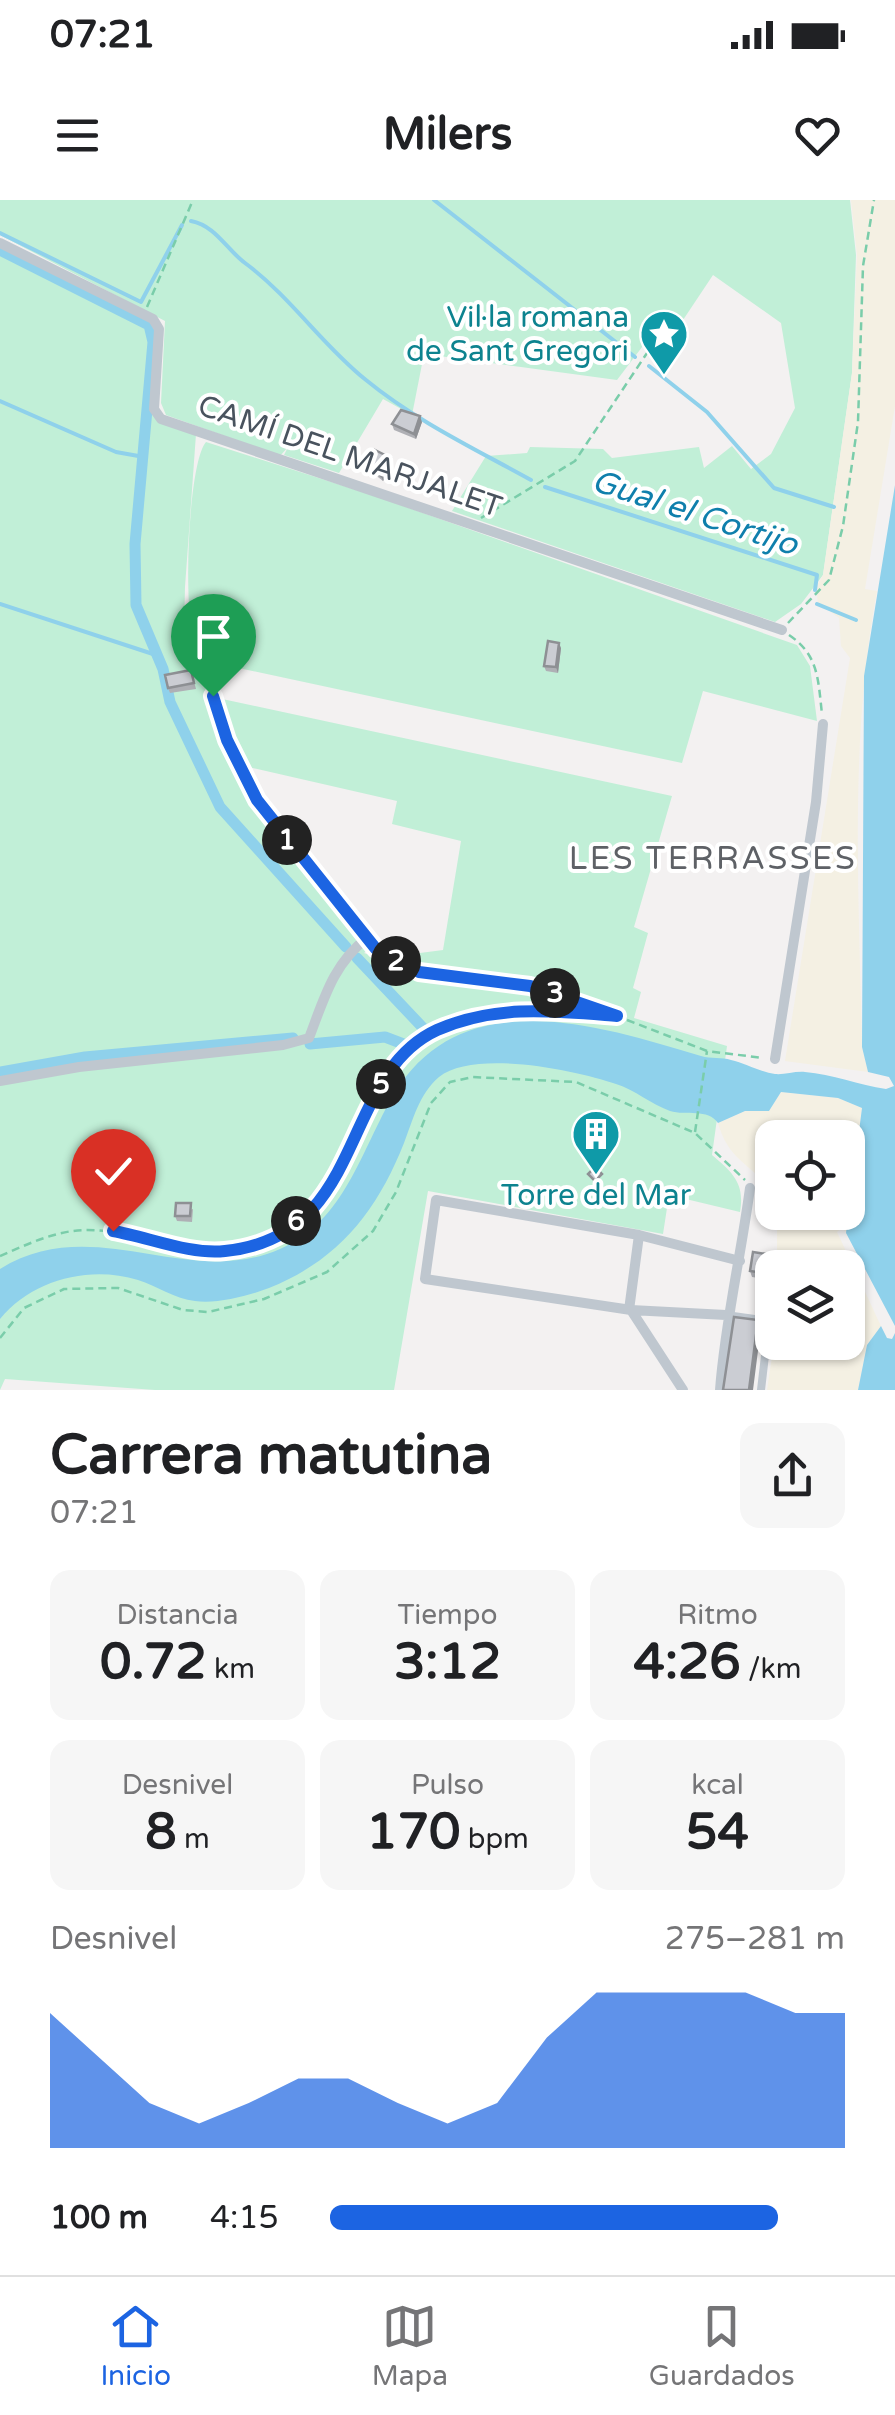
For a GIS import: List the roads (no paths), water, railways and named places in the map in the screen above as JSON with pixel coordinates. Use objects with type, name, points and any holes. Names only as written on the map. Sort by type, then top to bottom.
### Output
[{"type":"street","name":"CAMÍ DEL MARJALET","points":[[0,243],[145,313],[159,329],[154,409],[161,419],[782,630]]},
{"type":"street","points":[[213,696],[227,740],[257,800],[367,938],[386,956],[419,972],[530,986],[617,1016]]},
{"type":"street","points":[[775,1059],[816,802],[824,724]]},
{"type":"street","points":[[0,1080],[79,1066],[283,1045],[308,1038],[334,971],[367,938]]},
{"type":"street","points":[[720,1390],[726,1315],[740,1261],[750,1188]]},
{"type":"street","points":[[740,1261],[640,1235],[436,1200],[425,1279],[630,1310],[770,1321],[760,1390]]},
{"type":"street","points":[[640,1235],[630,1310],[683,1390]]},
{"type":"water","points":[[895,485],[895,1326],[865,1269],[865,1250],[855,1250],[846,1233],[865,1230],[862,1108],[838,1098],[781,1092],[769,1111],[745,1111],[718,1123],[703,1114],[670,1111],[598,1079],[551,1068],[499,1063],[455,1069],[432,1084],[368,1211],[335,1248],[294,1277],[252,1294],[204,1302],[180,1298],[119,1276],[81,1275],[28,1294],[0,1319],[0,1269],[35,1253],[70,1247],[105,1248],[210,1261],[245,1259],[280,1249],[302,1237],[336,1202],[394,1094],[422,1059],[456,1036],[494,1024],[534,1021],[577,1025],[705,1057],[728,1059],[769,1073],[805,1072],[886,1089],[894,1086],[889,1077],[868,1072],[862,1047],[864,676]]},
{"type":"water","points":[[881,1326],[887,1338],[892,1339],[895,1333],[895,1390],[858,1390],[867,1345]]},
{"type":"waterway","points":[[434,200],[635,357]]},
{"type":"waterway","name":"Gual el Cortijo","points":[[191,221],[214,233],[262,276],[350,366],[385,395],[446,434],[531,480]]},
{"type":"waterway","name":"Gual el Cortijo","points":[[0,233],[141,302],[182,225]]},
{"type":"waterway","points":[[0,250],[149,325],[153,342],[135,544],[136,605],[163,669],[170,702],[220,807],[346,947]]},
{"type":"waterway","points":[[649,366],[707,412],[774,488],[834,507]]},
{"type":"waterway","points":[[0,401],[116,452],[144,457]]},
{"type":"waterway","name":"Gual el Cortijo","points":[[545,487],[817,575],[815,590]]},
{"type":"waterway","points":[[0,604],[156,655]]},
{"type":"waterway","points":[[817,604],[856,620]]},
{"type":"waterway","points":[[357,958],[425,1030]]},
{"type":"waterway","points":[[310,1044],[385,1037],[406,1045]]},
{"type":"waterway","points":[[0,1072],[85,1057],[293,1038]]},
{"type":"place","name":"Vil·la romana de Sant Gregori","points":[[664,376]]},
{"type":"place","name":"Torre del Mar","points":[[596,1176]]},
{"type":"district","name":"LES TERRASSES","points":[[713,858]]}]
